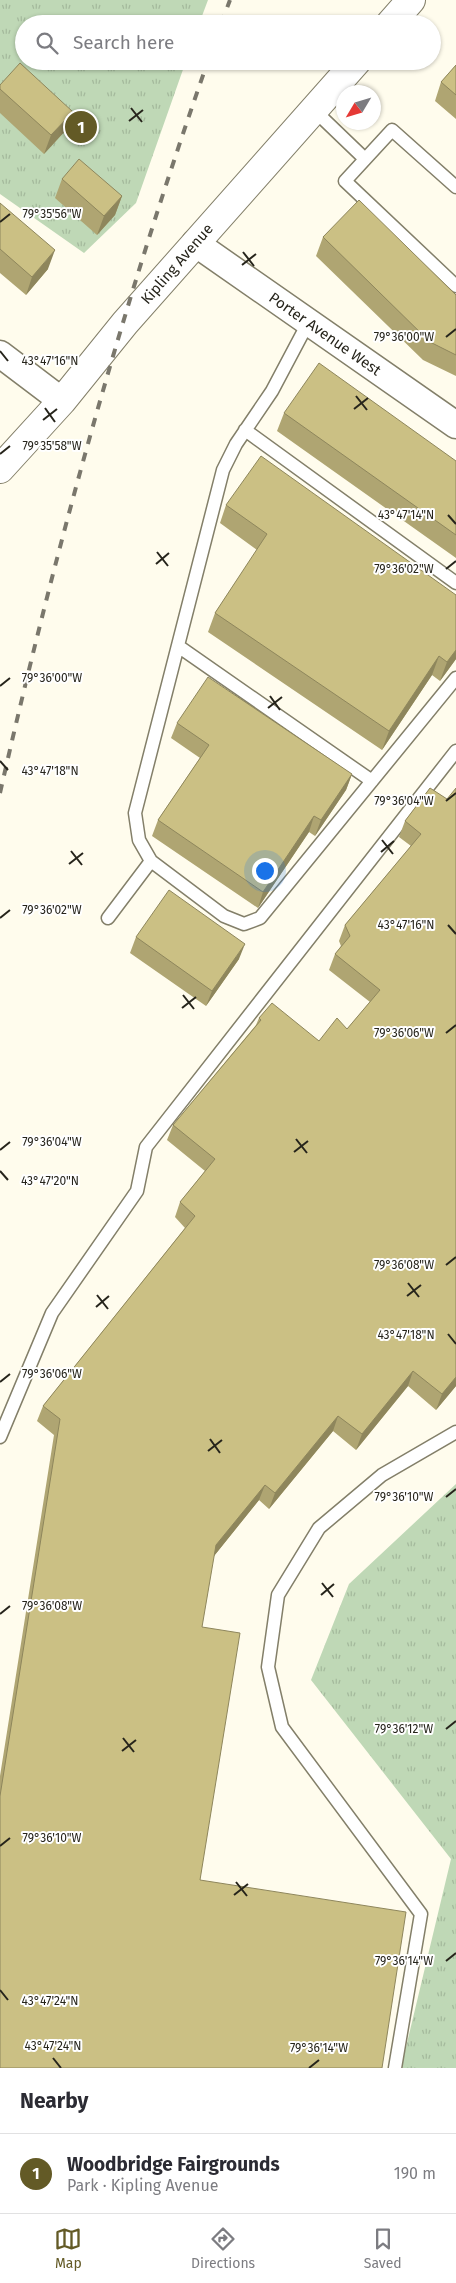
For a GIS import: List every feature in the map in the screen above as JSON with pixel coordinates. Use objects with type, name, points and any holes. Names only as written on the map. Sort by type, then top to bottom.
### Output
[{"type":"street","points":[[398,15],[411,0]]},
{"type":"street","name":"Kipling Avenue","points":[[0,469],[62,401],[125,322],[348,70]]},
{"type":"street","name":"Porter Avenue West","points":[[195,243],[456,425]]},
{"type":"street","points":[[0,354],[62,401]]},
{"type":"lane","points":[[314,110],[365,159]]},
{"type":"lane","points":[[456,187],[392,130],[345,181],[456,286]]},
{"type":"lane","points":[[308,323],[272,391],[236,444],[223,470],[135,813],[139,840],[151,861],[224,916],[244,924],[260,918],[456,678]]},
{"type":"lane","points":[[245,430],[456,584]]},
{"type":"lane","points":[[178,646],[372,781]]},
{"type":"lane","points":[[0,1437],[52,1313],[137,1191],[146,1147],[456,752]]},
{"type":"lane","points":[[108,918],[151,861]]},
{"type":"lane","points":[[395,2068],[421,1914],[282,1727],[268,1667],[278,1595],[319,1528],[382,1475],[456,1432]]},
{"type":"green space","points":[[0,0],[208,0],[202,15],[15,15],[15,70],[183,70],[136,203],[84,253],[0,194]]},
{"type":"green space","points":[[456,1484],[456,2068],[401,2068],[451,1859],[311,1680],[349,1584]]},
{"type":"building","points":[[456,65],[456,95],[441,82]]},
{"type":"building","points":[[15,68],[28,70],[73,112],[51,135],[0,89],[0,85]]},
{"type":"building","points":[[79,159],[122,196],[104,216],[62,179]]},
{"type":"building","points":[[359,200],[456,295],[456,355],[430,342],[323,237]]},
{"type":"building","points":[[0,203],[55,250],[32,277],[0,249]]},
{"type":"building","points":[[319,363],[456,461],[456,535],[284,413]]},
{"type":"building","points":[[261,456],[456,595],[456,650],[447,662],[439,656],[389,731],[215,613],[267,534],[226,505]]},
{"type":"building","points":[[208,677],[352,774],[321,820],[314,816],[263,892],[158,820],[209,745],[177,723]]},
{"type":"building","points":[[430,788],[447,799],[456,788],[456,1377],[442,1394],[413,1371],[362,1434],[338,1416],[275,1493],[265,1485],[216,1545],[202,1627],[240,1633],[200,1880],[406,1912],[382,2068],[0,2068],[0,1796],[60,1419],[43,1406],[195,1216],[180,1202],[215,1159],[173,1125],[261,1020],[259,1018],[272,1003],[319,1041],[337,1018],[347,1029],[380,990],[335,954],[350,936],[345,925],[421,834],[405,821]]},
{"type":"building","points":[[169,890],[245,944],[212,991],[136,937]]},
{"type":"railway","points":[[224,15],[230,0]]},
{"type":"railway","points":[[0,793],[44,608],[94,424],[148,241],[205,70]]},
{"type":"place","name":"Woodbridge Fairgrounds","points":[[81,127]]}]
